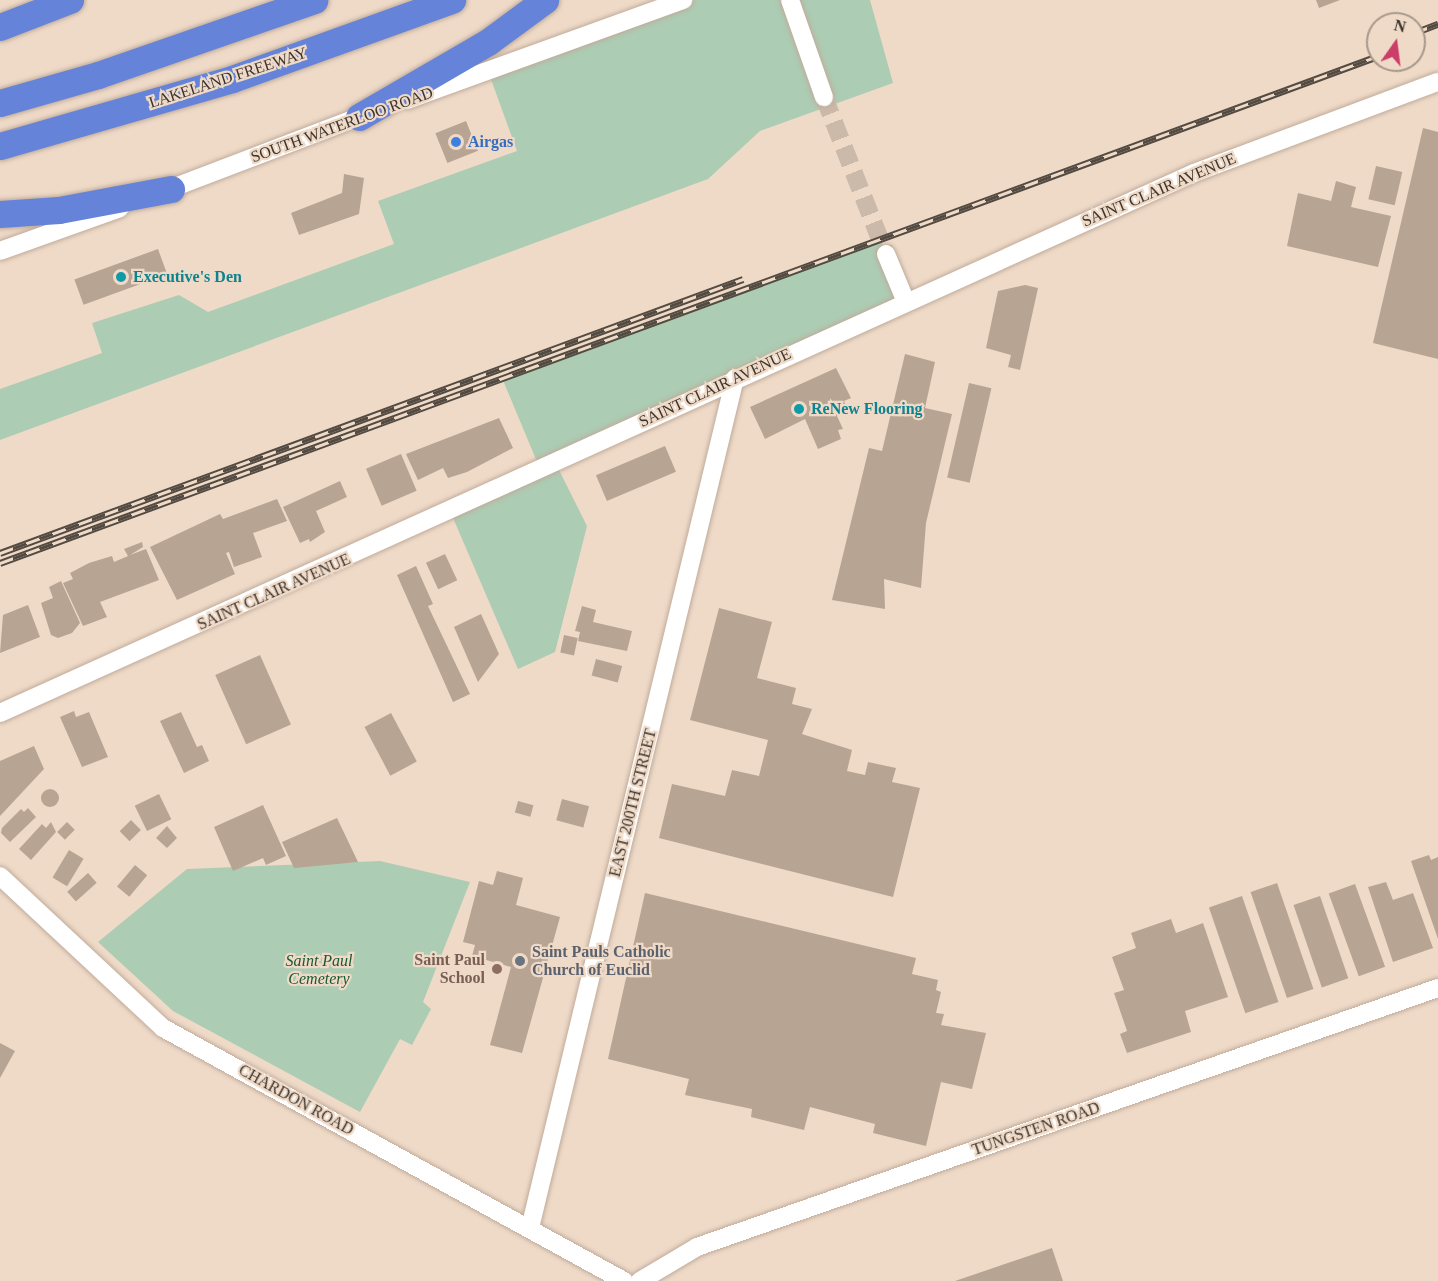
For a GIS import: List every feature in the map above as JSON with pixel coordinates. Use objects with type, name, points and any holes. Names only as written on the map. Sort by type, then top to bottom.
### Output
[{"type":"highway","points":[[0,27],[70,0]]},
{"type":"highway","points":[[0,103],[98,75],[314,0]]},
{"type":"highway","name":"LAKELAND FREEWAY","points":[[0,146],[232,79],[452,0]]},
{"type":"highway","points":[[359,117],[488,42],[545,0]]},
{"type":"highway","points":[[0,214],[59,210],[171,189]]},
{"type":"street","name":"SOUTH WATERLOO ROAD","points":[[0,251],[359,117],[684,0]]},
{"type":"street","points":[[790,0],[824,97]]},
{"type":"street","name":"SAINT CLAIR AVENUE","points":[[0,713],[321,571],[735,378],[1194,173],[1438,82]]},
{"type":"street","points":[[886,254],[906,302]]},
{"type":"street","name":"EAST 200TH STREET","points":[[530,1228],[735,378]]},
{"type":"street","name":"CHARDON ROAD","points":[[0,876],[163,1028],[624,1281]]},
{"type":"street","name":"TUNGSTEN ROAD","points":[[640,1281],[697,1247],[1438,988]]},
{"type":"green space","points":[[684,0],[870,0],[893,83],[760,131],[708,179],[0,440],[0,389],[102,353],[92,323],[179,295],[208,312],[394,244],[378,201],[517,151],[488,71]]},
{"type":"green space","points":[[880,238],[906,302],[555,462],[587,526],[555,652],[518,669],[450,511],[540,469],[502,378]]},
{"type":"green space","name":"Saint Paul Cemetery","points":[[380,861],[470,882],[423,1002],[431,1009],[412,1045],[400,1039],[360,1112],[173,1011],[98,942],[187,869]]},
{"type":"building","points":[[1316,0],[1340,0],[1319,8]]},
{"type":"building","name":"Airgas","points":[[466,121],[478,151],[447,163],[435,133]]},
{"type":"building","points":[[1423,128],[1438,132],[1438,359],[1373,343]]},
{"type":"building","points":[[1376,166],[1402,172],[1395,205],[1368,199]]},
{"type":"building","points":[[344,174],[364,178],[359,214],[299,235],[291,213],[342,193]]},
{"type":"building","points":[[1336,181],[1356,187],[1351,207],[1391,216],[1378,267],[1287,246],[1298,193],[1331,201]]},
{"type":"building","name":"Executive's Den","points":[[158,249],[167,274],[84,305],[74,279]]},
{"type":"building","points":[[1025,285],[1038,288],[1020,370],[1008,367],[1011,355],[986,348],[998,291]]},
{"type":"building","points":[[905,354],[935,362],[925,408],[952,414],[926,523],[921,588],[884,579],[885,609],[832,600],[869,448],[882,451]]},
{"type":"building","name":"ReNew Flooring","points":[[836,368],[851,398],[844,401],[848,411],[837,416],[843,429],[838,430],[841,439],[818,449],[805,419],[765,439],[750,407]]},
{"type":"building","points":[[969,383],[991,388],[970,483],[947,478]]},
{"type":"building","points":[[499,418],[513,448],[467,472],[448,478],[443,468],[418,480],[406,454]]},
{"type":"building","points":[[665,446],[676,472],[607,501],[596,475]]},
{"type":"building","points":[[401,454],[417,491],[382,506],[366,469]]},
{"type":"building","points":[[340,481],[347,497],[316,511],[325,532],[310,542],[309,539],[300,543],[283,507]]},
{"type":"building","points":[[277,499],[287,521],[253,533],[262,557],[234,567],[229,552],[226,553],[235,574],[177,600],[150,547],[220,514],[223,519]]},
{"type":"building","points":[[142,542],[143,547],[130,555],[146,549],[159,580],[100,602],[107,617],[83,626],[63,583],[73,579],[70,573],[89,563],[112,556],[114,562],[128,556],[124,549]]},
{"type":"building","points":[[445,554],[457,580],[438,589],[426,563]]},
{"type":"building","points":[[416,566],[433,604],[428,606],[470,694],[453,702],[397,575]]},
{"type":"building","points":[[61,581],[80,623],[72,633],[58,638],[51,635],[41,603],[53,598],[49,587]]},
{"type":"building","points":[[28,605],[40,637],[0,653],[3,615]]},
{"type":"building","points":[[582,606],[596,610],[593,622],[632,631],[627,651],[578,641],[580,632],[575,631]]},
{"type":"building","points":[[719,608],[772,622],[757,678],[796,688],[792,704],[812,709],[802,734],[852,750],[847,771],[865,775],[868,762],[896,768],[892,782],[920,788],[893,897],[659,838],[672,784],[725,796],[732,770],[759,776],[768,740],[690,720]]},
{"type":"building","points":[[481,614],[499,654],[478,682],[454,627]]},
{"type":"building","points":[[564,635],[578,638],[574,656],[560,653]]},
{"type":"building","points":[[260,655],[291,724],[246,744],[215,675]]},
{"type":"building","points":[[596,659],[622,666],[618,682],[592,675]]},
{"type":"building","points":[[74,711],[76,717],[89,712],[108,757],[82,767],[60,717]]},
{"type":"building","points":[[181,712],[197,747],[202,745],[209,761],[184,773],[160,721]]},
{"type":"building","points":[[391,713],[417,762],[390,776],[365,727]]},
{"type":"building","points":[[34,746],[44,769],[0,816],[0,761]]},
{"type":"building","points":[[50,789],[56,792],[59,798],[56,804],[50,807],[44,804],[41,798],[44,792]]},
{"type":"building","points":[[159,794],[171,819],[147,831],[135,806]]},
{"type":"building","points":[[562,799],[589,806],[583,827],[556,820]]},
{"type":"building","points":[[518,801],[533,805],[530,817],[515,813]]},
{"type":"building","points":[[263,805],[286,856],[266,865],[263,858],[233,871],[214,827]]},
{"type":"building","points":[[28,808],[36,817],[10,842],[1,833],[2,828],[21,809],[24,812]]},
{"type":"building","points":[[337,818],[358,862],[294,868],[282,842]]},
{"type":"building","points":[[131,820],[141,830],[130,841],[120,831]]},
{"type":"building","points":[[51,822],[56,832],[31,860],[19,849],[42,824],[46,828]]},
{"type":"building","points":[[67,822],[75,830],[65,840],[57,832]]},
{"type":"building","points":[[167,826],[177,838],[167,848],[156,838]]},
{"type":"building","points":[[69,850],[84,859],[67,886],[53,877]]},
{"type":"building","points":[[1429,855],[1431,860],[1438,857],[1438,939],[1411,861]]},
{"type":"building","points":[[135,865],[147,875],[129,897],[117,886]]},
{"type":"building","name":"Saint Pauls Catholic Church of Euclid","points":[[497,871],[523,878],[516,905],[560,917],[522,1053],[490,1045],[511,967],[472,956],[475,945],[463,942],[479,881],[493,885]]},
{"type":"building","points":[[88,873],[97,883],[76,901],[67,892]]},
{"type":"building","points":[[1386,882],[1393,900],[1413,893],[1433,948],[1393,962],[1368,887]]},
{"type":"building","points":[[1277,883],[1313,989],[1287,998],[1251,892]]},
{"type":"building","points":[[1355,884],[1385,967],[1359,976],[1329,894]]},
{"type":"building","points":[[645,893],[916,958],[912,974],[938,980],[936,990],[941,992],[936,1013],[944,1014],[941,1025],[986,1033],[972,1089],[941,1082],[926,1146],[873,1133],[875,1124],[810,1107],[804,1130],[751,1117],[752,1109],[685,1095],[689,1079],[608,1059]]},
{"type":"building","points":[[1242,896],[1278,1002],[1245,1013],[1209,907]]},
{"type":"building","points":[[1320,896],[1348,978],[1322,987],[1294,905]]},
{"type":"building","points":[[1171,919],[1176,933],[1203,923],[1228,997],[1185,1011],[1191,1032],[1127,1053],[1120,1034],[1127,1031],[1114,993],[1124,990],[1112,957],[1136,948],[1131,933]]},
{"type":"building","points":[[0,1043],[15,1051],[0,1078]]},
{"type":"building","points":[[1052,1248],[1063,1281],[955,1281]]},
{"type":"tunnel","points":[[824,97],[886,254]]},
{"type":"railway","points":[[1426,28],[1438,24]]},
{"type":"railway","points":[[0,563],[1366,60]]},
{"type":"railway","points":[[0,553],[743,279]]},
{"type":"place","name":"Airgas","points":[[456,142]]},
{"type":"place","name":"Executive's Den","points":[[121,277]]},
{"type":"place","name":"ReNew Flooring","points":[[799,409]]},
{"type":"place","name":"Saint Pauls Catholic Church of Euclid","points":[[520,961]]},
{"type":"place","name":"Saint Paul School","points":[[497,969]]}]
